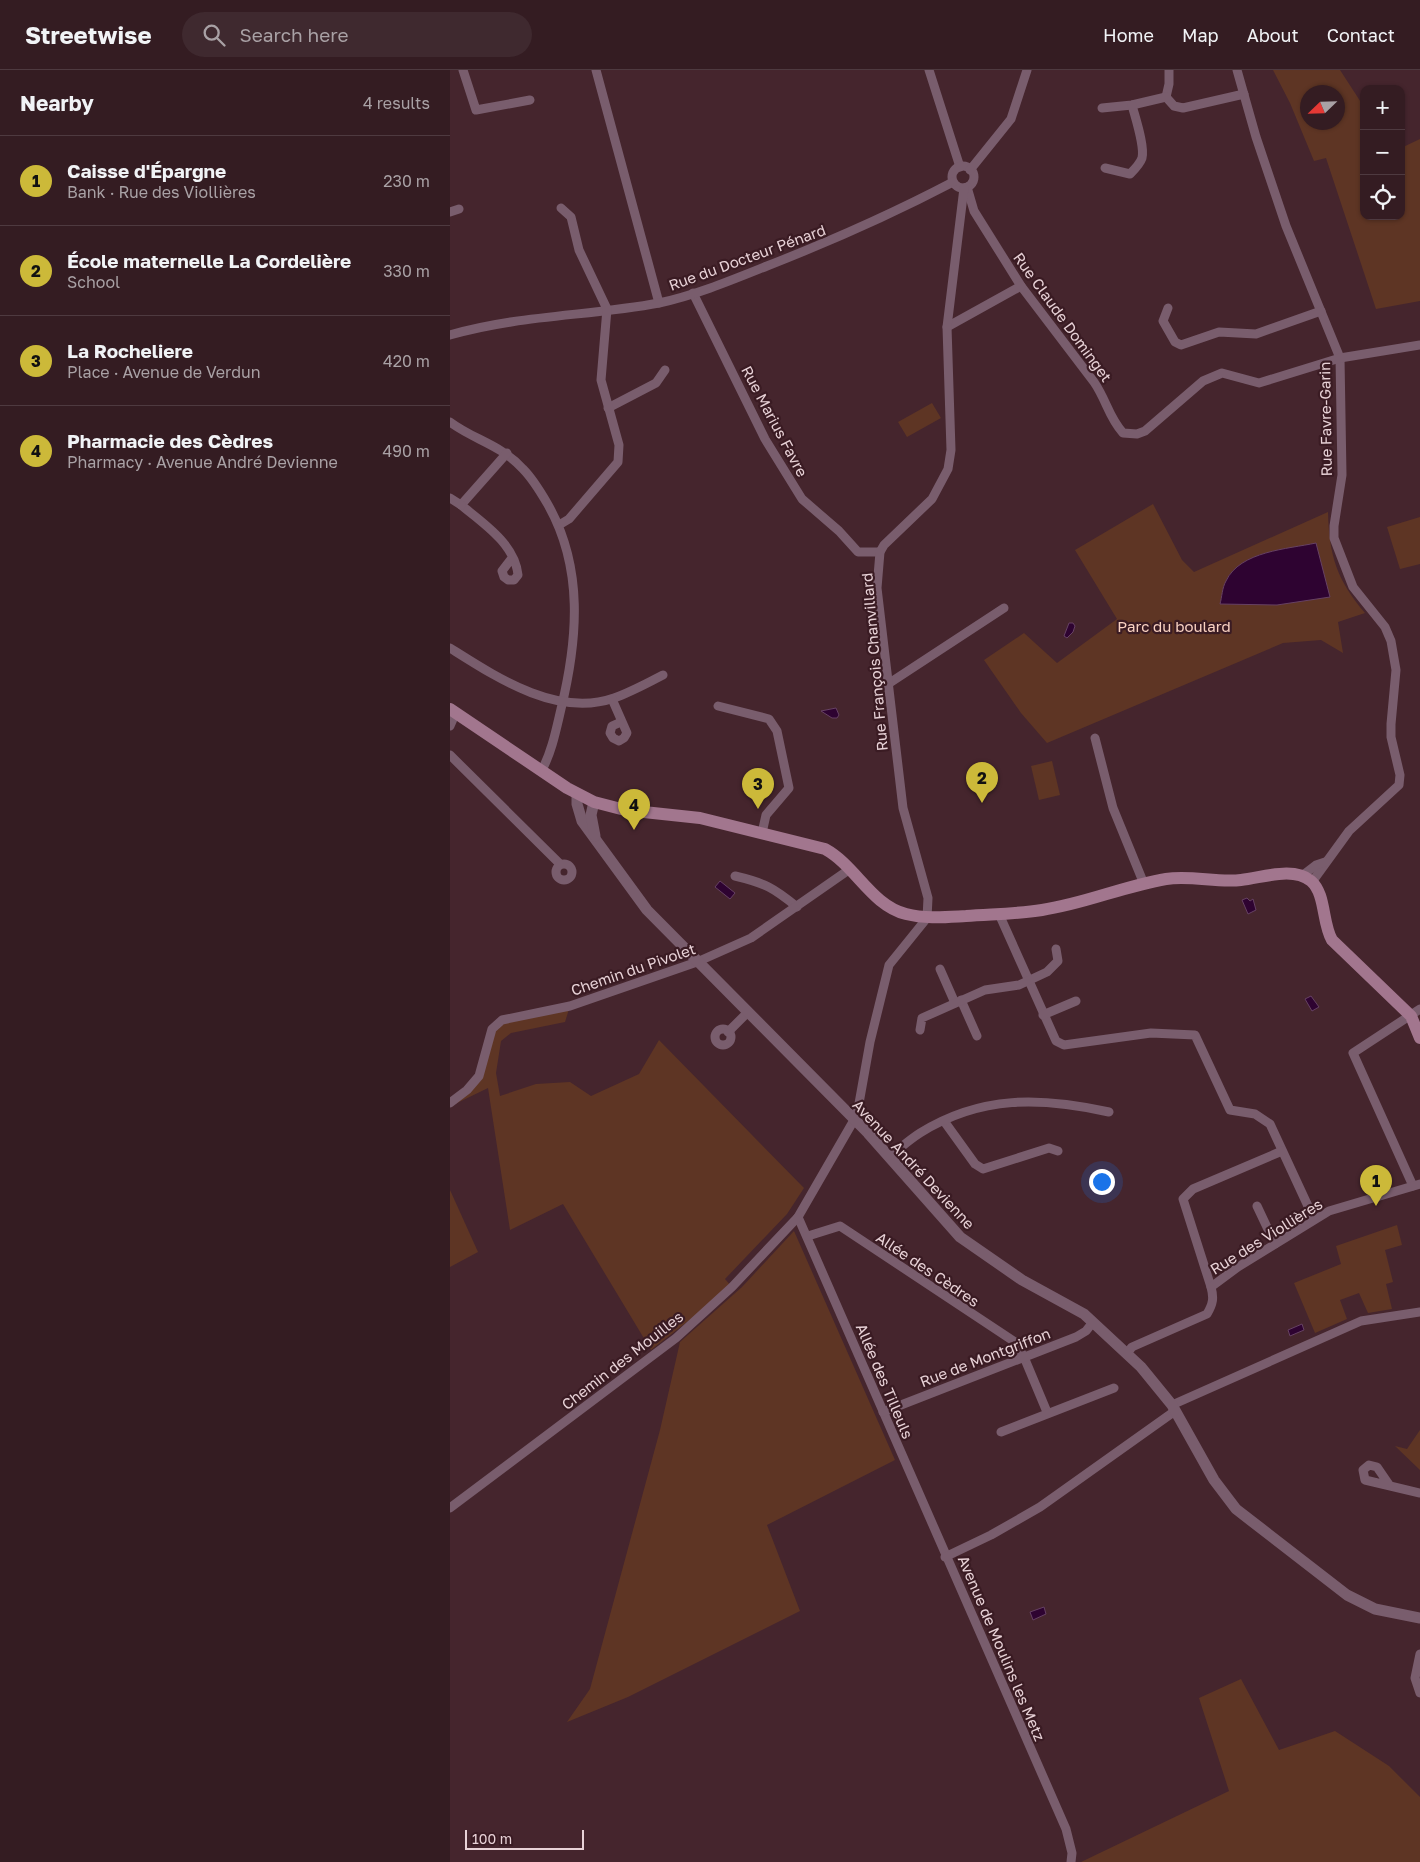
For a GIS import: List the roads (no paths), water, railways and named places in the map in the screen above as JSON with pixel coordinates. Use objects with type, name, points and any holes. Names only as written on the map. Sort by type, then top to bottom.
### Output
[{"type":"main road","points":[[453,710],[577,794],[594,802],[625,810],[700,818],[825,849],[838,856],[885,906],[905,914],[927,918],[1042,910],[1168,879],[1235,881],[1280,874],[1307,878],[1318,892],[1327,930],[1332,940],[1416,1012],[1420,1038]]},
{"type":"street","points":[[463,70],[476,110],[530,100]]},
{"type":"street","points":[[596,70],[660,302]]},
{"type":"street","points":[[929,70],[960,167]]},
{"type":"street","points":[[970,170],[1011,119],[1027,70]]},
{"type":"street","points":[[1166,97],[1169,84],[1169,70]]},
{"type":"street","name":"Rue Favre-Garin","points":[[1237,70],[1286,226],[1340,358],[1342,474],[1334,538],[1353,587],[1385,627],[1391,641],[1396,670],[1390,711],[1391,730],[1400,780],[1396,789],[1349,831],[1325,862],[1322,870],[1307,878]]},
{"type":"street","points":[[1166,97],[1174,106],[1183,108],[1244,94]]},
{"type":"street","points":[[1102,108],[1132,105],[1166,97]]},
{"type":"street","points":[[1105,168],[1130,174],[1143,156],[1132,105]]},
{"type":"street","points":[[960,167],[970,170]]},
{"type":"street","points":[[960,167],[953,172],[953,182],[959,188],[965,188],[973,179],[970,170]]},
{"type":"street","name":"Rue du Docteur Pénard","points":[[450,335],[506,322],[660,302],[693,293],[724,283],[866,226],[953,182]]},
{"type":"street","name":"Rue Claude Dominget","points":[[965,188],[974,211],[1021,286],[1094,382],[1103,396],[1111,420],[1123,433],[1137,434],[1145,431],[1202,381],[1222,372],[1259,383],[1340,358]]},
{"type":"street","name":"Rue François Chanvillard","points":[[927,918],[928,898],[903,808],[877,588],[880,552],[899,529],[932,499],[948,469],[951,450],[947,327],[965,188]]},
{"type":"street","points":[[559,524],[569,519],[618,462],[619,445],[601,380],[607,309],[580,250],[571,217],[561,208]]},
{"type":"street","points":[[450,212],[459,209]]},
{"type":"street","points":[[947,327],[1021,286]]},
{"type":"street","name":"Rue Marius Favre","points":[[693,293],[765,439],[802,498],[839,531],[858,552],[880,552]]},
{"type":"street","points":[[1168,308],[1163,321],[1175,342],[1181,345],[1219,332],[1256,334],[1321,311]]},
{"type":"street","points":[[1340,358],[1420,345]]},
{"type":"street","points":[[608,408],[656,383],[665,370]]},
{"type":"street","points":[[450,422],[507,453],[524,469],[538,487],[559,524],[571,567],[575,597],[571,663],[548,759],[542,770]]},
{"type":"street","points":[[461,505],[507,453]]},
{"type":"street","points":[[450,498],[461,505],[506,547],[512,558]]},
{"type":"street","points":[[888,684],[1004,608]]},
{"type":"street","points":[[450,648],[475,664],[534,694],[563,701],[579,703],[612,699],[663,675]]},
{"type":"street","points":[[612,699],[621,722]]},
{"type":"street","points":[[718,706],[769,719],[777,731],[788,788],[766,815],[762,833]]},
{"type":"street","points":[[450,726],[453,710]]},
{"type":"street","points":[[1094,738],[1113,808],[1144,884]]},
{"type":"street","points":[[450,755],[560,864]]},
{"type":"street","name":"Avenue André Devienne","points":[[577,794],[577,804],[582,821],[647,910],[854,1120],[960,1237],[1015,1276],[1073,1307],[1128,1353],[1173,1409],[1214,1480],[1236,1509],[1347,1595],[1374,1609],[1420,1618]]},
{"type":"street","name":"Avenue André Devienne","points":[[594,802],[591,815],[596,838]]},
{"type":"street","name":"Chemin du Pivolet","points":[[450,1103],[468,1090],[479,1076],[492,1029],[502,1020],[570,1006],[697,962],[751,938],[850,869]]},
{"type":"street","points":[[735,876],[758,881],[775,888],[798,907]]},
{"type":"street","points":[[999,914],[1027,981],[1056,1041],[1064,1044],[1151,1033],[1195,1035],[1226,1105],[1236,1112],[1255,1114],[1265,1119],[1314,1219]]},
{"type":"street","name":"Chemin des Mouilles","points":[[450,1508],[676,1338],[732,1287],[798,1217],[854,1120],[858,1109],[870,1042],[890,965],[927,918]]},
{"type":"street","points":[[920,1030],[922,1018],[985,990],[1019,985],[1047,972],[1058,961],[1056,950]]},
{"type":"street","points":[[940,969],[977,1036]]},
{"type":"street","points":[[1043,1015],[1076,1001]]},
{"type":"street","points":[[728,1032],[748,1012]]},
{"type":"street","points":[[1416,1012],[1353,1053],[1417,1185]]},
{"type":"street","points":[[889,1157],[919,1133],[982,1106],[1015,1101],[1048,1101],[1109,1112]]},
{"type":"street","points":[[944,1121],[976,1164],[984,1169],[1049,1148],[1058,1151]]},
{"type":"street","points":[[1211,1287],[1183,1199],[1193,1189],[1282,1151]]},
{"type":"street","name":"Rue des Viollières","points":[[1128,1353],[1132,1348],[1207,1314],[1214,1298],[1211,1287],[1314,1219],[1328,1211],[1417,1185]]},
{"type":"street","points":[[1257,1206],[1275,1244]]},
{"type":"street","name":"Allée des Tilleuls","points":[[798,1217],[808,1236],[945,1557]]},
{"type":"street","name":"Allée des Cèdres","points":[[808,1236],[840,1226],[1015,1342],[1024,1357]]},
{"type":"street","name":"Avenue de Moulins les Metz","points":[[1071,1862],[1071,1847],[1066,1829],[945,1557],[1000,1530],[1040,1507],[1173,1409],[1361,1321],[1420,1312]]},
{"type":"street","name":"Rue de Montgriffon","points":[[883,1412],[1081,1335],[1093,1322]]},
{"type":"street","points":[[1024,1357],[1047,1412]]},
{"type":"street","points":[[1001,1432],[1047,1412],[1114,1388]]},
{"type":"street","points":[[1390,1486],[1420,1492]]},
{"type":"street","points":[[1420,1654],[1415,1678],[1420,1693]]},
{"type":"place","name":"École maternelle La Cordelière","points":[[982,803]]},
{"type":"place","name":"La Rocheliere","points":[[758,809]]},
{"type":"place","name":"Pharmacie des Cèdres","points":[[634,830]]},
{"type":"place","name":"Caisse d'Épargne","points":[[1376,1206]]},
{"type":"park label","name":"Parc du boulard","points":[[1174,626]]}]
